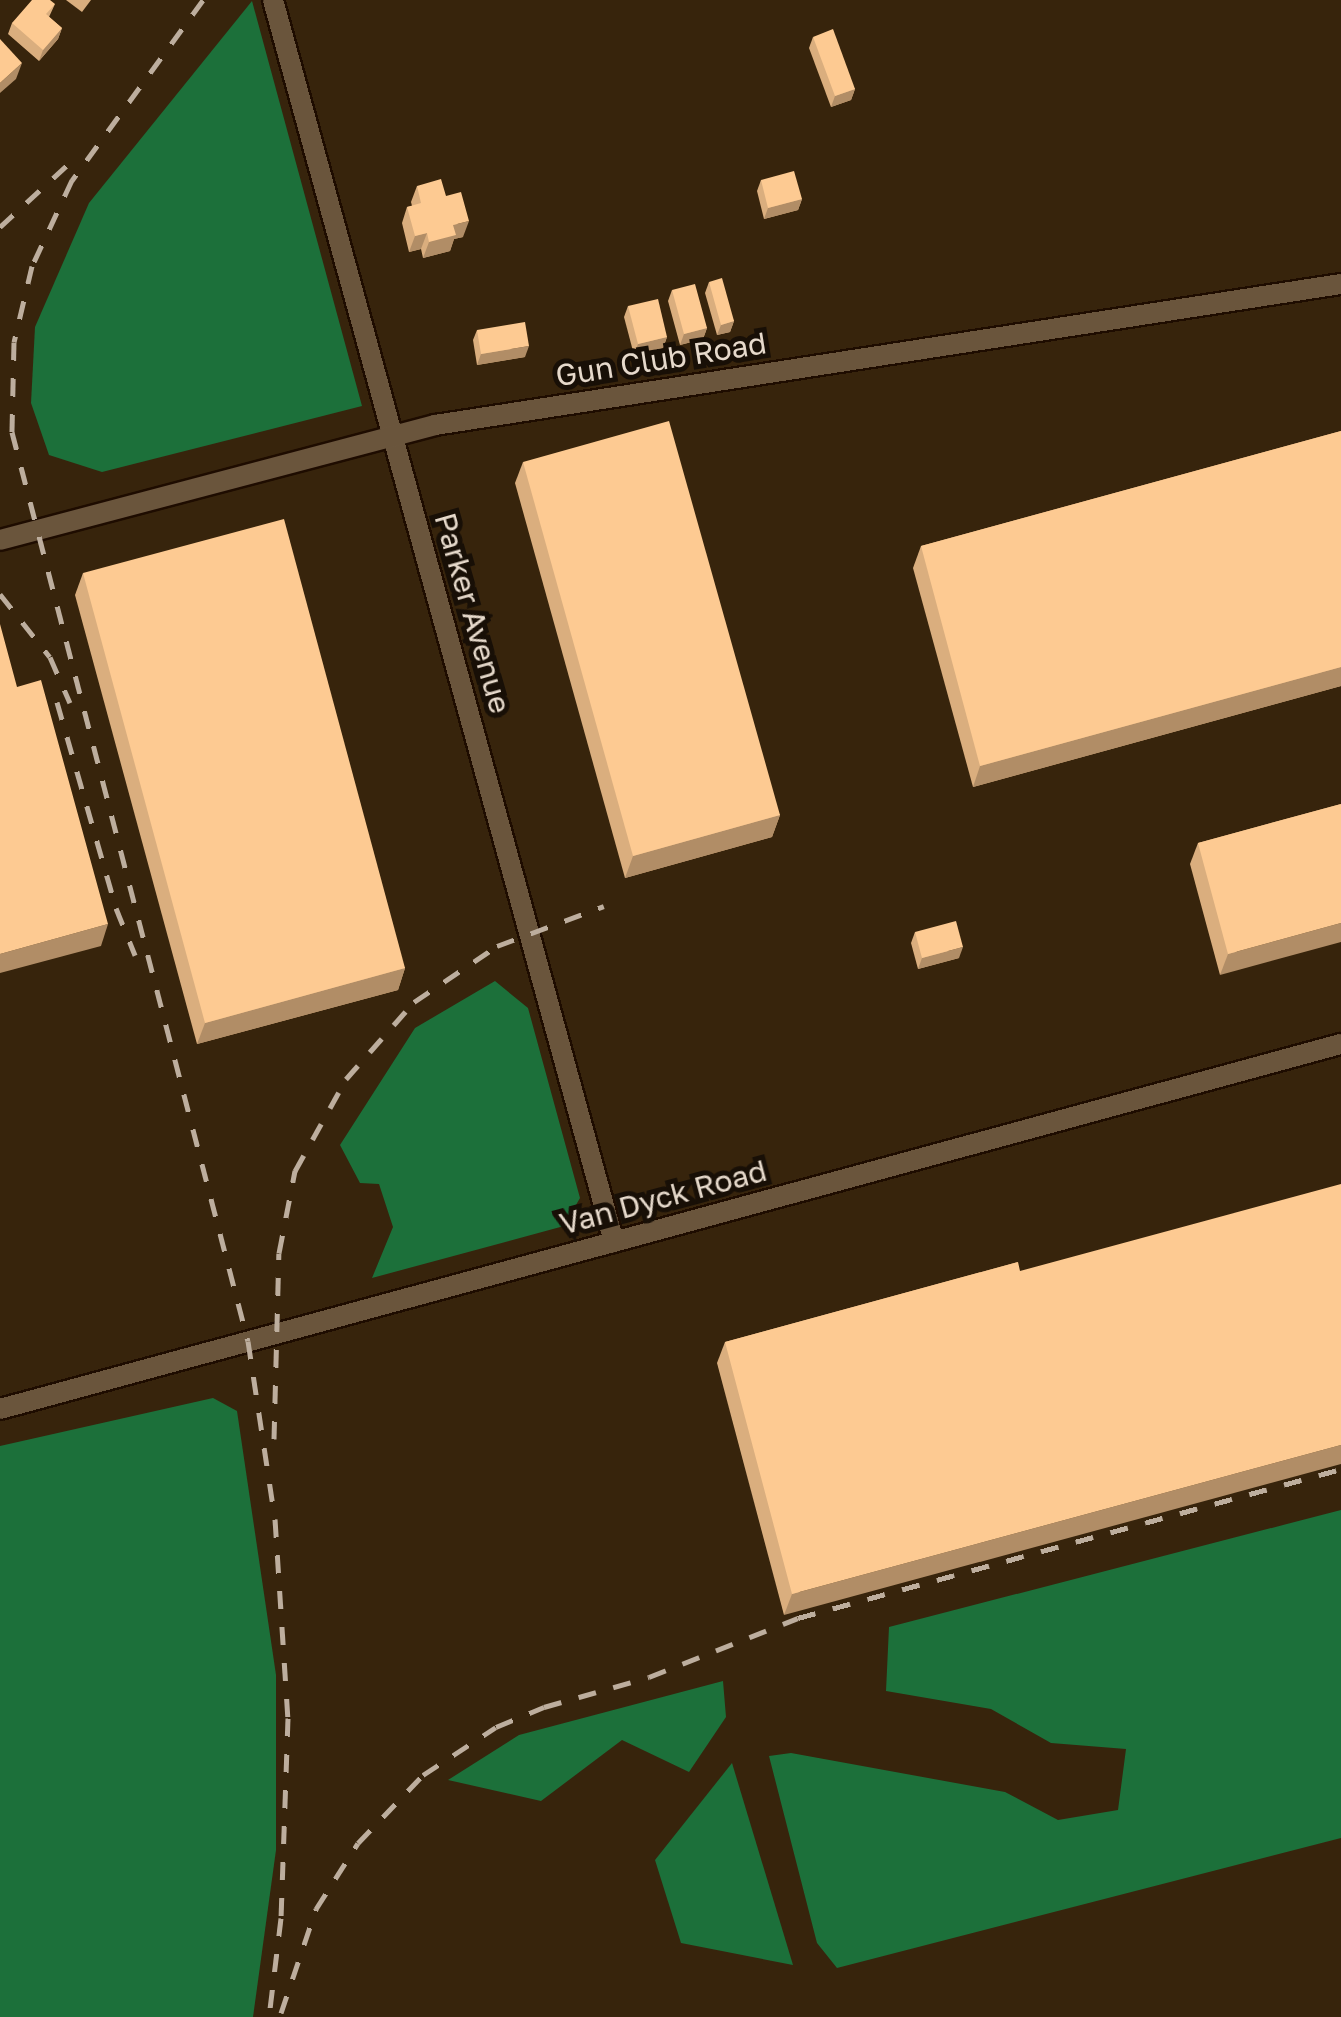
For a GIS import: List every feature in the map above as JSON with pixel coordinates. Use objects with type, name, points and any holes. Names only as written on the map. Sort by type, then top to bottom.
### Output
[{"type":"street","name":"Parker Avenue","points":[[274,0],[614,1242]]},
{"type":"street","name":"Gun Club Road","points":[[0,540],[436,425],[1341,284]]},
{"type":"street","name":"Van Dyck Road","points":[[0,1409],[1341,1044]]},
{"type":"green space","points":[[252,1],[362,406],[102,472],[49,455],[31,403],[35,327],[89,203]]},
{"type":"green space","points":[[495,981],[528,1008],[580,1198],[564,1226],[372,1278],[393,1227],[379,1184],[360,1183],[340,1145],[415,1028]]},
{"type":"green space","points":[[213,1398],[237,1411],[276,1675],[276,1850],[253,2017],[0,2017],[0,1446]]},
{"type":"green space","points":[[1341,1510],[1341,1838],[837,1968],[817,1943],[769,1756],[791,1753],[1005,1792],[1058,1820],[1118,1810],[1126,1749],[1051,1743],[991,1709],[886,1691],[889,1627]]},
{"type":"green space","points":[[723,1681],[726,1717],[689,1772],[622,1740],[541,1801],[448,1780],[519,1735]]},
{"type":"green space","points":[[732,1763],[793,1965],[681,1943],[655,1860]]},
{"type":"building","points":[[32,0],[50,0],[55,4],[46,14],[62,28],[43,50],[12,23]]},
{"type":"building","points":[[833,29],[855,89],[835,96],[813,37]]},
{"type":"building","points":[[0,39],[22,63],[0,83]]},
{"type":"building","points":[[794,171],[802,199],[768,208],[761,180]]},
{"type":"building","points":[[441,179],[446,196],[461,192],[469,221],[453,225],[456,235],[429,242],[427,233],[415,236],[407,207],[421,203],[417,186]]},
{"type":"building","points":[[722,278],[734,321],[721,325],[709,282]]},
{"type":"building","points":[[695,284],[707,328],[684,334],[672,290]]},
{"type":"building","points":[[658,299],[667,337],[638,344],[628,306]]},
{"type":"building","points":[[525,322],[529,346],[481,354],[477,330]]},
{"type":"building","points":[[669,421],[780,815],[633,856],[523,462]]},
{"type":"building","points":[[1341,431],[1341,667],[980,766],[921,546]]},
{"type":"building","points":[[284,519],[405,968],[205,1023],[83,573]]},
{"type":"building","points":[[0,624],[17,687],[41,680],[108,924],[0,954]]},
{"type":"building","points":[[1341,804],[1341,923],[1228,954],[1198,843]]},
{"type":"building","points":[[956,921],[963,947],[922,958],[915,932]]},
{"type":"building","points":[[1341,1184],[1341,1445],[792,1594],[725,1342],[1018,1262],[1020,1271]]},
{"type":"railway","points":[[203,0],[72,180],[32,266],[14,342],[12,432],[248,1341],[275,1519],[288,1718],[281,1918],[269,2017]]},
{"type":"railway","points":[[0,227],[77,156]]},
{"type":"railway","points":[[0,594],[50,657],[70,703]]},
{"type":"railway","points":[[57,702],[116,908],[135,955]]},
{"type":"railway","points":[[274,1439],[279,1253],[295,1171],[346,1079],[414,1002],[497,946],[604,906]]},
{"type":"railway","points":[[281,2013],[316,1909],[358,1843],[423,1775],[496,1727],[544,1707],[649,1677],[798,1618],[1341,1469]]}]
